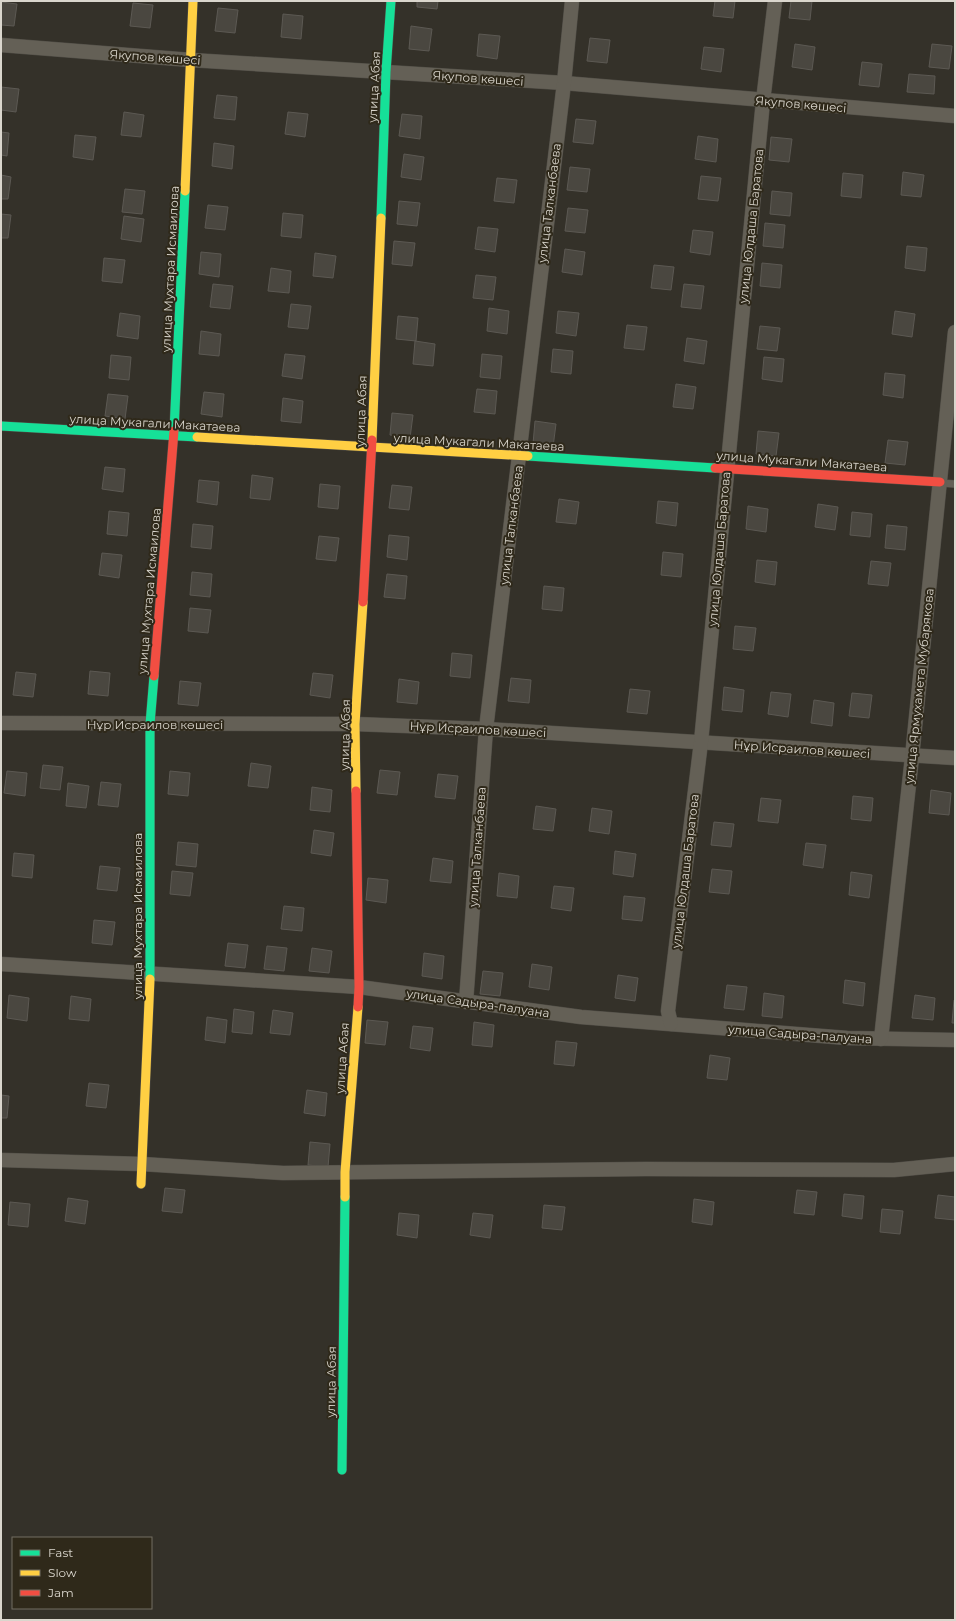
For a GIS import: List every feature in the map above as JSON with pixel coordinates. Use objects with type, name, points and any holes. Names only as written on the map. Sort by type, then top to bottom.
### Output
[{"type":"street","name":"улица Мухтара Исмаилова","points":[[141,1184],[150,973],[150,724],[174,436],[193,1]]},
{"type":"street","name":"улица Абая","points":[[342,1470],[345,1172],[359,987],[356,724],[372,448],[386,72],[391,1]]},
{"type":"street","name":"улица Талканбаева","points":[[466,1002],[486,729],[564,83],[572,1]]},
{"type":"street","name":"улица Юлдаша Баратова","points":[[671,1024],[668,1011],[700,742],[763,101],[775,1]]},
{"type":"street","name":"Якупов көшесі","points":[[1,45],[191,60],[564,83],[763,101],[955,116]]},
{"type":"street","name":"улица Ярмухамета Мубарякова","points":[[881,1039],[912,756],[955,332]]},
{"type":"street","name":"улица Мукагали Макатаева","points":[[1,426],[372,448],[520,455],[940,482]]},
{"type":"street","name":"Нұр Исраилов көшесі","points":[[1,723],[356,724],[486,729],[955,758]]},
{"type":"street","name":"улица Садыра-палуана","points":[[1,964],[359,987],[581,1017],[847,1038],[955,1040]]},
{"type":"street","points":[[1,1160],[142,1164],[283,1173],[646,1169],[894,1170],[955,1164]]},
{"type":"lane","name":"улица Мукагали Макатаева","points":[[940,482],[955,484]]},
{"type":"building","points":[[417,1],[438,1],[437,9],[417,7]]},
{"type":"building","points":[[715,1],[735,1],[733,18],[713,16]]},
{"type":"building","points":[[791,1],[812,1],[810,20],[789,18]]},
{"type":"building","points":[[1,2],[17,4],[14,26],[1,25]]},
{"type":"building","points":[[133,3],[153,5],[150,28],[130,26]]},
{"type":"building","points":[[218,8],[238,10],[235,33],[215,31]]},
{"type":"building","points":[[283,14],[303,16],[301,39],[281,37]]},
{"type":"building","points":[[411,26],[432,29],[429,51],[409,49]]},
{"type":"building","points":[[479,34],[500,36],[497,59],[477,56]]},
{"type":"building","points":[[590,38],[610,40],[607,63],[587,61]]},
{"type":"building","points":[[795,44],[815,47],[812,70],[792,67]]},
{"type":"building","points":[[932,44],[952,46],[949,69],[929,67]]},
{"type":"building","points":[[704,47],[724,49],[721,72],[701,69]]},
{"type":"building","points":[[862,62],[882,64],[879,87],[859,85]]},
{"type":"building","points":[[909,74],[935,76],[934,94],[907,92]]},
{"type":"building","points":[[1,87],[19,89],[16,112],[1,110]]},
{"type":"building","points":[[217,95],[237,97],[235,120],[214,118]]},
{"type":"building","points":[[124,112],[144,115],[141,137],[121,135]]},
{"type":"building","points":[[288,112],[308,114],[305,137],[285,134]]},
{"type":"building","points":[[402,114],[422,116],[420,139],[399,136]]},
{"type":"building","points":[[576,119],[596,121],[593,144],[573,142]]},
{"type":"building","points":[[1,132],[9,133],[7,156],[1,155]]},
{"type":"building","points":[[75,135],[96,137],[93,160],[73,157]]},
{"type":"building","points":[[698,136],[718,139],[716,162],[695,159]]},
{"type":"building","points":[[771,137],[792,139],[789,162],[769,160]]},
{"type":"building","points":[[214,143],[234,146],[232,169],[212,166]]},
{"type":"building","points":[[404,154],[424,157],[421,180],[401,177]]},
{"type":"building","points":[[570,167],[590,169],[587,192],[567,190]]},
{"type":"building","points":[[903,172],[924,175],[921,197],[901,195]]},
{"type":"building","points":[[843,173],[863,175],[861,198],[841,196]]},
{"type":"building","points":[[1,175],[11,177],[8,199],[1,199]]},
{"type":"building","points":[[701,176],[721,178],[718,201],[698,199]]},
{"type":"building","points":[[497,178],[517,180],[514,203],[494,201]]},
{"type":"building","points":[[125,189],[145,191],[142,214],[122,212]]},
{"type":"building","points":[[772,191],[792,193],[790,216],[770,214]]},
{"type":"building","points":[[399,201],[420,203],[417,226],[397,224]]},
{"type":"building","points":[[208,205],[228,207],[225,230],[205,228]]},
{"type":"building","points":[[568,208],[588,210],[585,233],[565,231]]},
{"type":"building","points":[[283,213],[303,215],[301,238],[281,236]]},
{"type":"building","points":[[1,214],[11,215],[8,238],[1,238]]},
{"type":"building","points":[[124,216],[144,219],[141,242],[121,239]]},
{"type":"building","points":[[765,223],[785,225],[783,248],[763,246]]},
{"type":"building","points":[[478,227],[498,229],[495,252],[475,249]]},
{"type":"building","points":[[693,230],[713,232],[710,255],[690,252]]},
{"type":"building","points":[[394,241],[415,243],[412,266],[392,264]]},
{"type":"building","points":[[907,246],[927,248],[925,271],[905,268]]},
{"type":"building","points":[[565,249],[585,252],[582,275],[562,272]]},
{"type":"building","points":[[201,252],[221,254],[219,277],[199,274]]},
{"type":"building","points":[[315,253],[336,256],[333,278],[313,276]]},
{"type":"building","points":[[104,258],[125,260],[122,283],[102,281]]},
{"type":"building","points":[[762,263],[782,265],[780,288],[760,286]]},
{"type":"building","points":[[654,265],[674,267],[671,290],[651,288]]},
{"type":"building","points":[[271,268],[291,271],[289,293],[268,291]]},
{"type":"building","points":[[476,275],[496,277],[493,300],[473,298]]},
{"type":"building","points":[[213,284],[233,286],[230,309],[210,307]]},
{"type":"building","points":[[684,284],[704,286],[701,309],[681,307]]},
{"type":"building","points":[[291,304],[311,306],[308,329],[288,327]]},
{"type":"building","points":[[489,308],[509,311],[507,334],[487,331]]},
{"type":"building","points":[[558,311],[579,313],[576,336],[556,333]]},
{"type":"building","points":[[895,311],[915,314],[912,337],[892,334]]},
{"type":"building","points":[[120,313],[140,316],[138,339],[117,336]]},
{"type":"building","points":[[398,316],[418,318],[416,341],[396,339]]},
{"type":"building","points":[[627,325],[647,327],[644,350],[624,348]]},
{"type":"building","points":[[760,326],[780,328],[777,351],[757,349]]},
{"type":"building","points":[[201,331],[221,334],[219,356],[199,354]]},
{"type":"building","points":[[687,338],[707,341],[704,364],[684,361]]},
{"type":"building","points":[[415,341],[435,344],[433,366],[413,364]]},
{"type":"building","points":[[553,349],[573,351],[571,374],[551,372]]},
{"type":"building","points":[[285,354],[305,356],[302,379],[282,376]]},
{"type":"building","points":[[482,354],[502,356],[500,379],[480,377]]},
{"type":"building","points":[[111,355],[131,357],[129,380],[109,378]]},
{"type":"building","points":[[764,357],[784,359],[782,382],[762,379]]},
{"type":"building","points":[[885,373],[905,375],[903,398],[883,395]]},
{"type":"building","points":[[676,384],[696,387],[693,409],[673,407]]},
{"type":"building","points":[[477,389],[497,391],[495,414],[474,412]]},
{"type":"building","points":[[204,392],[224,394],[222,417],[201,414]]},
{"type":"building","points":[[108,394],[128,396],[125,419],[105,416]]},
{"type":"building","points":[[283,398],[303,401],[301,423],[281,421]]},
{"type":"building","points":[[392,413],[413,415],[410,438],[390,435]]},
{"type":"building","points":[[535,421],[556,424],[553,447],[533,444]]},
{"type":"building","points":[[758,431],[779,433],[776,456],[756,454]]},
{"type":"building","points":[[888,440],[908,442],[905,465],[885,463]]},
{"type":"building","points":[[105,467],[125,469],[123,492],[102,489]]},
{"type":"building","points":[[252,475],[273,478],[270,500],[250,498]]},
{"type":"building","points":[[199,480],[219,482],[217,505],[197,502]]},
{"type":"building","points":[[320,484],[340,486],[338,509],[318,507]]},
{"type":"building","points":[[392,485],[412,487],[409,510],[389,508]]},
{"type":"building","points":[[559,499],[579,502],[576,524],[556,522]]},
{"type":"building","points":[[658,501],[678,503],[676,526],[656,523]]},
{"type":"building","points":[[818,504],[838,507],[835,530],[815,527]]},
{"type":"building","points":[[748,506],[768,509],[766,532],[746,529]]},
{"type":"building","points":[[109,511],[129,513],[127,536],[107,534]]},
{"type":"building","points":[[852,512],[872,514],[870,537],[850,535]]},
{"type":"building","points":[[193,524],[213,526],[211,549],[191,547]]},
{"type":"building","points":[[887,525],[907,527],[905,550],[885,548]]},
{"type":"building","points":[[389,535],[409,537],[407,560],[387,557]]},
{"type":"building","points":[[319,536],[339,538],[336,561],[316,559]]},
{"type":"building","points":[[663,552],[683,554],[681,577],[661,575]]},
{"type":"building","points":[[102,553],[122,555],[119,578],[99,575]]},
{"type":"building","points":[[757,560],[777,562],[775,585],[755,582]]},
{"type":"building","points":[[871,561],[891,563],[888,586],[868,584]]},
{"type":"building","points":[[192,572],[212,574],[210,597],[190,595]]},
{"type":"building","points":[[387,574],[407,576],[405,599],[384,597]]},
{"type":"building","points":[[544,586],[564,588],[562,611],[542,609]]},
{"type":"building","points":[[190,608],[211,610],[208,633],[188,631]]},
{"type":"building","points":[[735,626],[756,628],[753,651],[733,649]]},
{"type":"building","points":[[452,653],[472,655],[470,678],[450,676]]},
{"type":"building","points":[[90,671],[110,673],[108,696],[88,694]]},
{"type":"building","points":[[16,672],[36,674],[33,697],[13,695]]},
{"type":"building","points":[[313,673],[333,675],[330,698],[310,695]]},
{"type":"building","points":[[511,678],[531,680],[529,703],[508,701]]},
{"type":"building","points":[[399,679],[419,682],[417,704],[397,702]]},
{"type":"building","points":[[180,681],[201,683],[198,706],[178,704]]},
{"type":"building","points":[[724,687],[744,690],[742,712],[722,710]]},
{"type":"building","points":[[630,689],[650,691],[647,714],[627,712]]},
{"type":"building","points":[[771,692],[791,694],[788,717],[768,714]]},
{"type":"building","points":[[852,693],[872,695],[869,718],[849,716]]},
{"type":"building","points":[[814,700],[834,703],[832,726],[811,723]]},
{"type":"building","points":[[251,763],[271,766],[268,788],[248,786]]},
{"type":"building","points":[[43,765],[63,767],[60,790],[40,788]]},
{"type":"building","points":[[380,770],[400,772],[397,795],[377,793]]},
{"type":"building","points":[[7,771],[27,773],[25,796],[4,793]]},
{"type":"building","points":[[170,771],[190,773],[188,796],[168,794]]},
{"type":"building","points":[[438,774],[458,776],[455,799],[435,797]]},
{"type":"building","points":[[101,782],[121,784],[118,807],[98,805]]},
{"type":"building","points":[[68,783],[89,786],[86,808],[66,806]]},
{"type":"building","points":[[312,787],[332,790],[330,812],[310,810]]},
{"type":"building","points":[[931,790],[951,793],[949,815],[929,813]]},
{"type":"building","points":[[853,796],[873,798],[871,821],[851,819]]},
{"type":"building","points":[[761,798],[781,800],[778,823],[758,821]]},
{"type":"building","points":[[536,806],[556,809],[553,831],[533,829]]},
{"type":"building","points":[[592,808],[612,811],[609,834],[589,831]]},
{"type":"building","points":[[714,822],[734,824],[731,847],[711,845]]},
{"type":"building","points":[[314,830],[334,833],[331,856],[311,853]]},
{"type":"building","points":[[178,842],[198,844],[196,867],[176,865]]},
{"type":"building","points":[[806,843],[826,845],[823,868],[803,865]]},
{"type":"building","points":[[615,851],[636,854],[633,877],[613,874]]},
{"type":"building","points":[[14,853],[34,855],[32,878],[12,876]]},
{"type":"building","points":[[433,858],[453,861],[451,883],[430,881]]},
{"type":"building","points":[[100,866],[120,868],[117,891],[97,889]]},
{"type":"building","points":[[712,869],[732,871],[729,894],[709,892]]},
{"type":"building","points":[[172,871],[193,873],[190,896],[170,894]]},
{"type":"building","points":[[851,872],[872,875],[869,898],[849,895]]},
{"type":"building","points":[[499,873],[519,876],[517,898],[497,896]]},
{"type":"building","points":[[368,878],[388,880],[386,903],[366,900]]},
{"type":"building","points":[[554,886],[574,888],[571,911],[551,908]]},
{"type":"building","points":[[624,896],[645,898],[642,921],[622,919]]},
{"type":"building","points":[[284,906],[304,908],[302,931],[281,929]]},
{"type":"building","points":[[94,920],[115,922],[112,945],[92,943]]},
{"type":"building","points":[[228,943],[248,945],[245,968],[225,966]]},
{"type":"building","points":[[267,946],[287,948],[284,971],[264,969]]},
{"type":"building","points":[[312,948],[332,951],[329,973],[309,971]]},
{"type":"building","points":[[424,953],[444,956],[442,979],[422,976]]},
{"type":"building","points":[[532,964],[552,967],[549,990],[529,987]]},
{"type":"building","points":[[483,971],[503,973],[500,996],[480,994]]},
{"type":"building","points":[[618,975],[638,978],[635,1001],[615,998]]},
{"type":"building","points":[[845,980],[865,983],[863,1006],[843,1003]]},
{"type":"building","points":[[727,985],[747,987],[744,1010],[724,1008]]},
{"type":"building","points":[[764,993],[784,996],[782,1018],[762,1016]]},
{"type":"building","points":[[9,995],[29,998],[27,1021],[7,1018]]},
{"type":"building","points":[[915,995],[935,998],[933,1020],[912,1018]]},
{"type":"building","points":[[71,996],[91,999],[89,1021],[69,1019]]},
{"type":"building","points":[[954,1000],[955,1023],[952,1023]]},
{"type":"building","points":[[234,1009],[254,1012],[252,1034],[232,1032]]},
{"type":"building","points":[[273,1010],[293,1013],[290,1035],[270,1033]]},
{"type":"building","points":[[207,1017],[227,1020],[225,1043],[205,1040]]},
{"type":"building","points":[[367,1020],[388,1022],[385,1045],[365,1043]]},
{"type":"building","points":[[474,1022],[494,1025],[492,1047],[472,1045]]},
{"type":"building","points":[[413,1026],[433,1028],[430,1051],[410,1048]]},
{"type":"building","points":[[556,1041],[577,1043],[574,1066],[554,1064]]},
{"type":"building","points":[[710,1055],[730,1058],[727,1080],[707,1078]]},
{"type":"building","points":[[89,1083],[109,1085],[106,1108],[86,1106]]},
{"type":"building","points":[[307,1090],[327,1093],[325,1116],[304,1113]]},
{"type":"building","points":[[1,1095],[9,1096],[7,1118],[1,1118]]},
{"type":"building","points":[[310,1142],[330,1144],[328,1167],[308,1165]]},
{"type":"building","points":[[165,1188],[185,1190],[182,1213],[162,1211]]},
{"type":"building","points":[[797,1190],[817,1192],[814,1215],[794,1213]]},
{"type":"building","points":[[844,1194],[864,1196],[862,1219],[842,1216]]},
{"type":"building","points":[[938,1195],[955,1197],[955,1220],[935,1218]]},
{"type":"building","points":[[68,1198],[88,1201],[85,1224],[65,1221]]},
{"type":"building","points":[[694,1199],[714,1202],[712,1225],[692,1222]]},
{"type":"building","points":[[10,1202],[30,1204],[28,1227],[8,1225]]},
{"type":"building","points":[[544,1205],[565,1207],[562,1230],[542,1228]]},
{"type":"building","points":[[882,1209],[903,1211],[900,1234],[880,1232]]},
{"type":"building","points":[[399,1213],[419,1215],[417,1238],[397,1235]]},
{"type":"building","points":[[473,1213],[493,1215],[490,1238],[470,1235]]},
{"type":"traffic: fast","points":[[381,218],[386,72],[391,1]]},
{"type":"traffic: fast","points":[[174,431],[185,191]]},
{"type":"traffic: fast","points":[[1,426],[197,437]]},
{"type":"traffic: fast","points":[[528,456],[715,468]]},
{"type":"traffic: fast","points":[[150,979],[150,724],[154,676]]},
{"type":"traffic: fast","points":[[342,1470],[345,1197]]},
{"type":"traffic: slow","points":[[185,191],[193,1]]},
{"type":"traffic: slow","points":[[372,440],[381,218]]},
{"type":"traffic: slow","points":[[197,437],[528,456]]},
{"type":"traffic: slow","points":[[356,791],[355,724],[363,602]]},
{"type":"traffic: slow","points":[[141,1184],[150,979]]},
{"type":"traffic: slow","points":[[345,1197],[345,1172],[358,1007]]},
{"type":"traffic: jam","points":[[154,676],[174,431]]},
{"type":"traffic: jam","points":[[363,602],[372,440]]},
{"type":"traffic: jam","points":[[715,468],[940,482]]},
{"type":"traffic: jam","points":[[356,791],[358,1007]]}]
